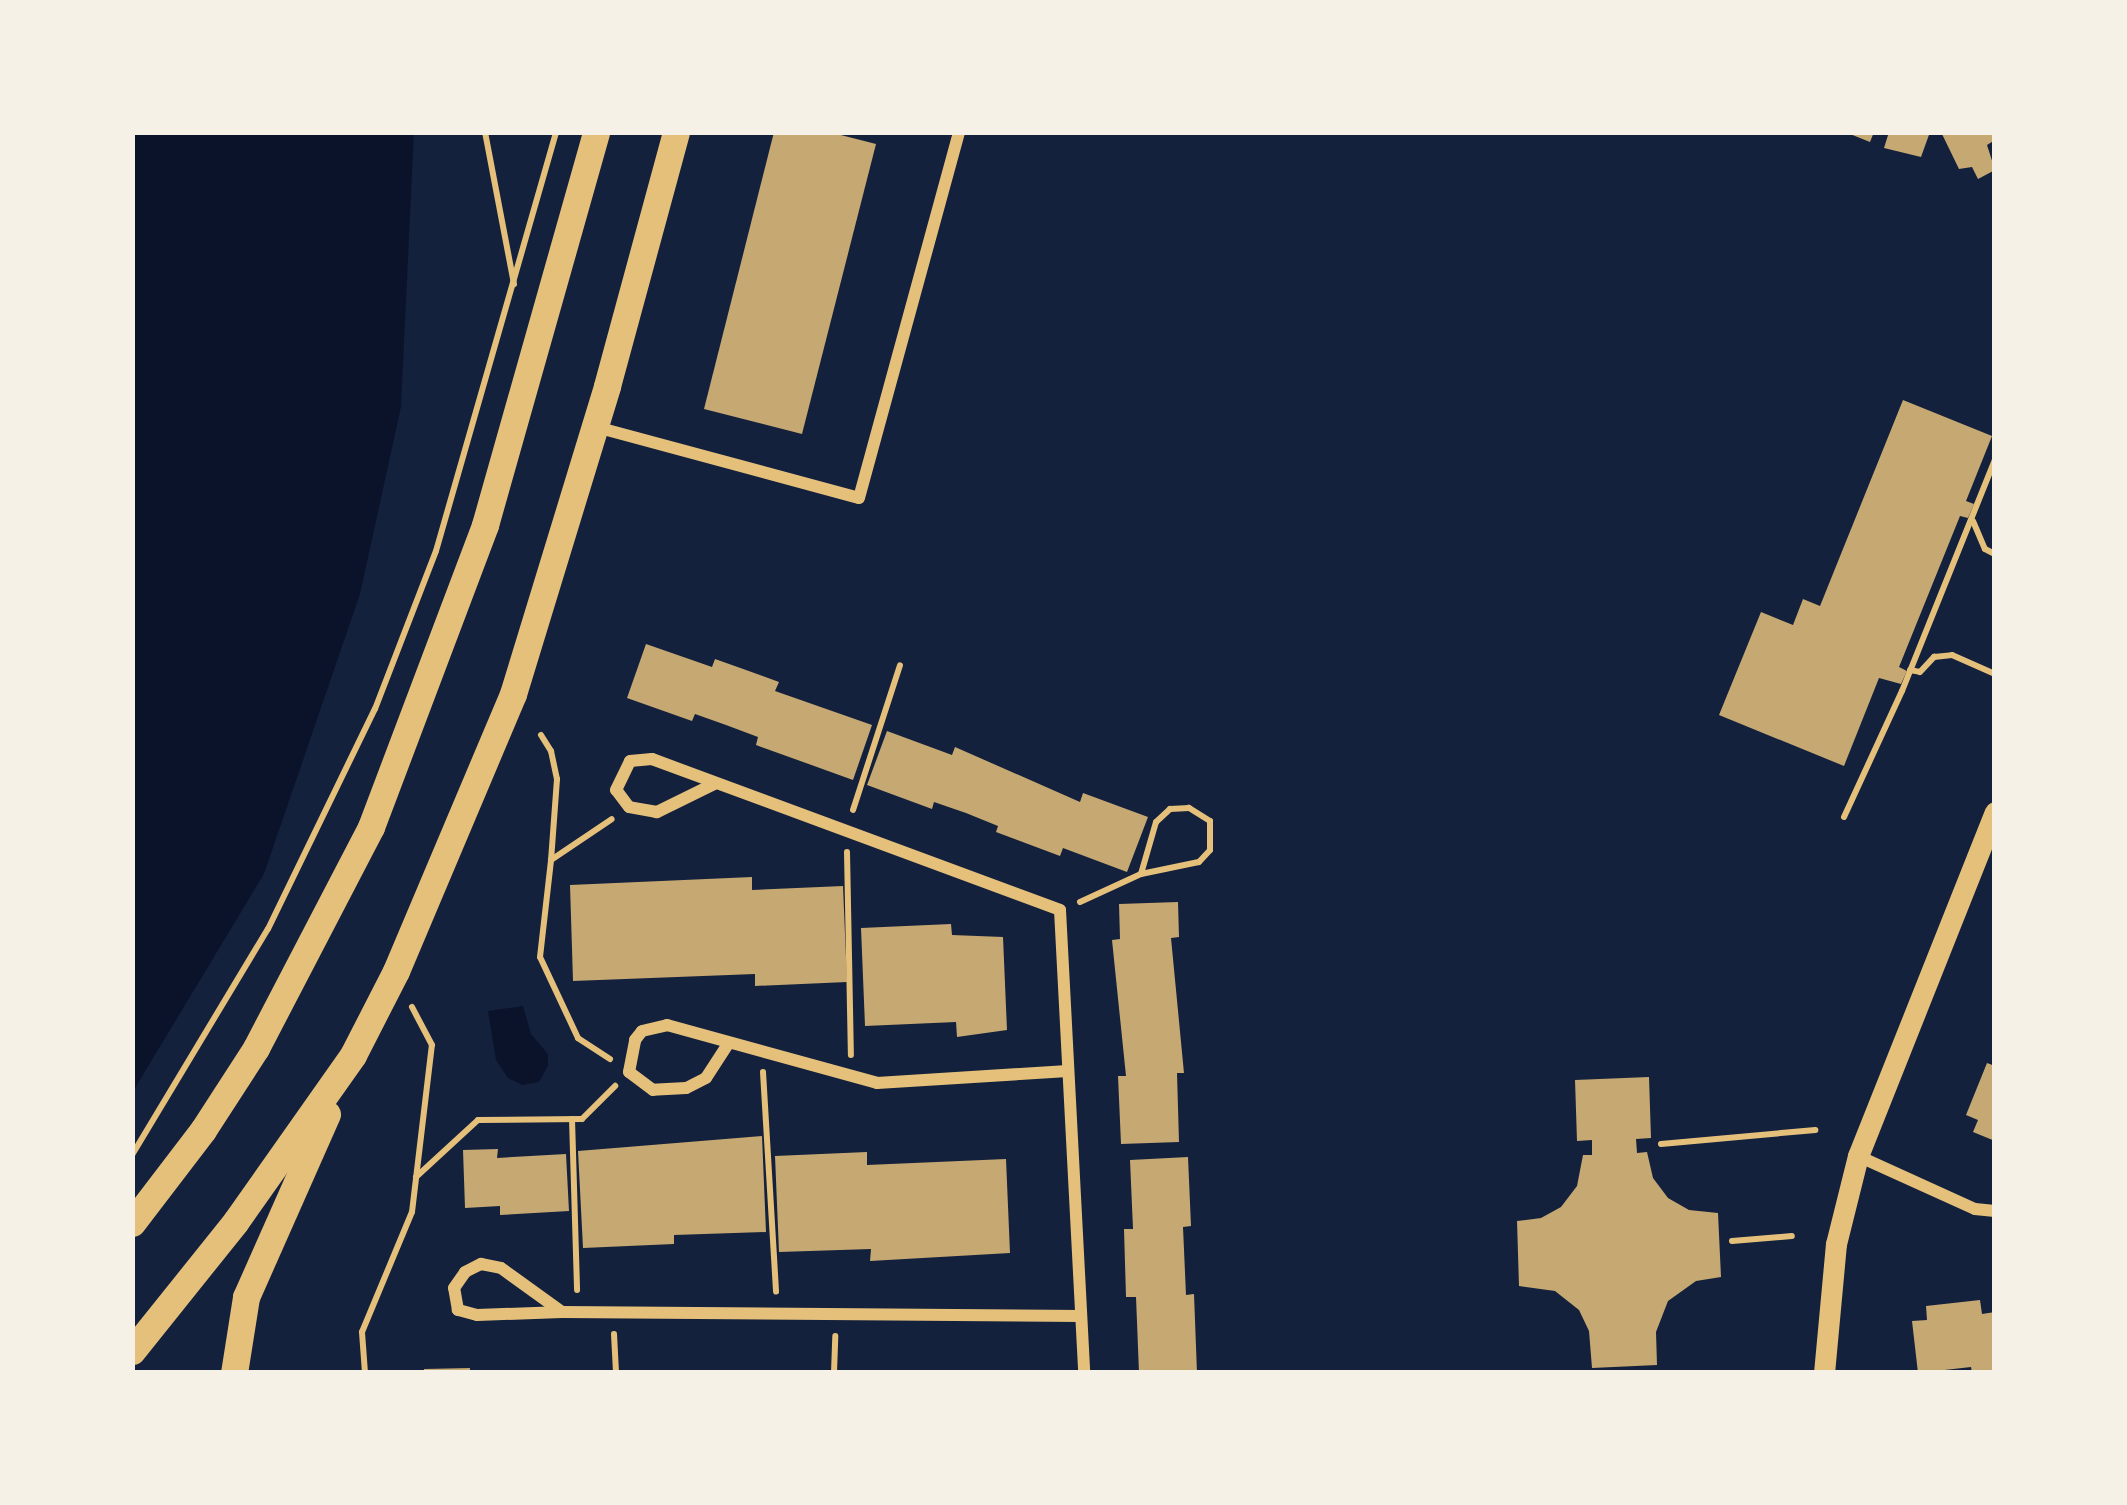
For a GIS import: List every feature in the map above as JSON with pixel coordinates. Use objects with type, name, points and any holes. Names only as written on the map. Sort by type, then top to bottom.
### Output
[{"type":"main road","points":[[132,1223],[203,1130],[256,1048],[371,827],[484,525],[596,132]]},
{"type":"main road","points":[[234,1373],[246,1297],[352,1055],[396,971],[509,706],[595,427],[676,132]]},
{"type":"main road","points":[[132,1351],[236,1221],[352,1055]]},
{"type":"street","points":[[595,427],[859,497],[959,132]]},
{"type":"street","points":[[714,784],[665,810],[629,807],[616,790],[630,761],[637,757],[846,830],[1060,910],[1084,1373]]},
{"type":"street","points":[[1824,1373],[1836,1244],[1858,1156],[1995,812]]},
{"type":"street","points":[[728,1044],[706,1078],[686,1088],[653,1090],[629,1072],[635,1040],[654,1027],[728,1044],[877,1083],[1068,1071]]},
{"type":"street","points":[[1858,1156],[1975,1209],[1995,1211]]},
{"type":"street","points":[[562,1312],[501,1268],[481,1264],[465,1272],[454,1288],[458,1310],[477,1316],[614,1312],[1081,1316]]},
{"type":"path","points":[[485,132],[514,288]]},
{"type":"path","points":[[132,1156],[268,929],[375,709],[436,551],[556,132]]},
{"type":"path","points":[[1844,817],[1995,460]]},
{"type":"path","points":[[1972,521],[1984,549],[1995,554]]},
{"type":"path","points":[[1910,670],[1920,672],[1934,657],[1952,655],[1995,674]]},
{"type":"path","points":[[852,1078],[846,830],[900,665]]},
{"type":"path","points":[[416,1177],[478,1120],[582,1119],[629,1072],[578,1038],[540,957],[557,779],[551,751],[541,735]]},
{"type":"path","points":[[551,860],[629,807]]},
{"type":"path","points":[[1060,910],[1141,874],[1199,862],[1210,850],[1210,821],[1189,808],[1170,809],[1156,822],[1141,874]]},
{"type":"path","points":[[364,1373],[362,1332],[412,1212],[432,1046],[396,971]]},
{"type":"path","points":[[762,1054],[777,1314]]},
{"type":"path","points":[[572,1119],[578,1312]]},
{"type":"path","points":[[1661,1144],[1815,1130]]},
{"type":"path","points":[[1732,1241],[1792,1236]]},
{"type":"path","points":[[614,1312],[616,1373]]},
{"type":"path","points":[[834,1373],[835,1314]]},
{"type":"water","points":[[132,132],[414,132],[401,407],[360,594],[264,874],[132,1093]]},
{"type":"water","points":[[523,1006],[531,1034],[548,1054],[548,1066],[539,1082],[522,1085],[508,1078],[496,1060],[488,1011]]},
{"type":"building","points":[[774,132],[829,132],[876,144],[802,434],[704,409]]},
{"type":"building","points":[[1845,132],[1874,132],[1870,142]]},
{"type":"building","points":[[1889,132],[1930,132],[1921,157],[1884,148]]},
{"type":"building","points":[[1941,132],[1995,132],[1995,140],[1987,145],[1995,170],[1978,179],[1972,167],[1959,169]]},
{"type":"building","points":[[1903,400],[1992,436],[1966,501],[1974,504],[1968,518],[1960,516],[1899,667],[1907,671],[1901,684],[1879,678],[1844,766],[1719,715],[1761,612],[1793,625],[1803,599],[1820,606]]},
{"type":"building","points":[[646,644],[712,667],[715,659],[746,670],[779,682],[775,691],[872,725],[853,780],[756,745],[758,737],[726,725],[695,714],[692,721],[627,698]]},
{"type":"building","points":[[887,731],[952,755],[955,747],[1080,802],[1083,793],[1148,817],[1127,872],[1063,848],[1060,856],[996,832],[998,826],[966,813],[934,802],[932,809],[867,785]]},
{"type":"building","points":[[752,877],[752,890],[843,886],[847,982],[755,986],[755,974],[573,981],[570,885]]},
{"type":"building","points":[[1178,902],[1179,937],[1171,938],[1184,1073],[1177,1073],[1179,1142],[1121,1144],[1118,1076],[1126,1076],[1112,940],[1120,939],[1119,904]]},
{"type":"building","points":[[951,924],[952,935],[1003,937],[1007,1030],[957,1037],[956,1022],[865,1026],[861,928]]},
{"type":"building","points":[[1987,1063],[1995,1066],[1995,1141],[1973,1132],[1978,1120],[1966,1115]]},
{"type":"building","points":[[1649,1077],[1651,1138],[1636,1139],[1637,1153],[1647,1152],[1653,1178],[1668,1198],[1689,1210],[1718,1213],[1721,1277],[1696,1281],[1668,1301],[1656,1332],[1657,1365],[1592,1368],[1589,1331],[1579,1310],[1555,1291],[1519,1286],[1517,1221],[1541,1218],[1561,1207],[1577,1186],[1583,1155],[1592,1155],[1592,1140],[1577,1141],[1575,1080]]},
{"type":"building","points":[[762,1136],[766,1232],[674,1235],[674,1244],[583,1248],[578,1151]]},
{"type":"building","points":[[498,1149],[497,1158],[566,1154],[569,1211],[500,1215],[500,1206],[465,1208],[463,1150]]},
{"type":"building","points":[[867,1152],[867,1165],[1006,1159],[1010,1253],[870,1261],[871,1249],[779,1252],[775,1156]]},
{"type":"building","points":[[1188,1157],[1191,1226],[1183,1227],[1186,1295],[1194,1294],[1197,1373],[1139,1373],[1136,1297],[1126,1297],[1124,1229],[1133,1229],[1130,1160]]},
{"type":"building","points":[[1980,1300],[1982,1314],[1995,1312],[1995,1372],[1972,1373],[1971,1367],[1918,1373],[1912,1321],[1927,1320],[1926,1306]]},
{"type":"building","points":[[470,1368],[470,1373],[424,1373],[424,1369]]}]
